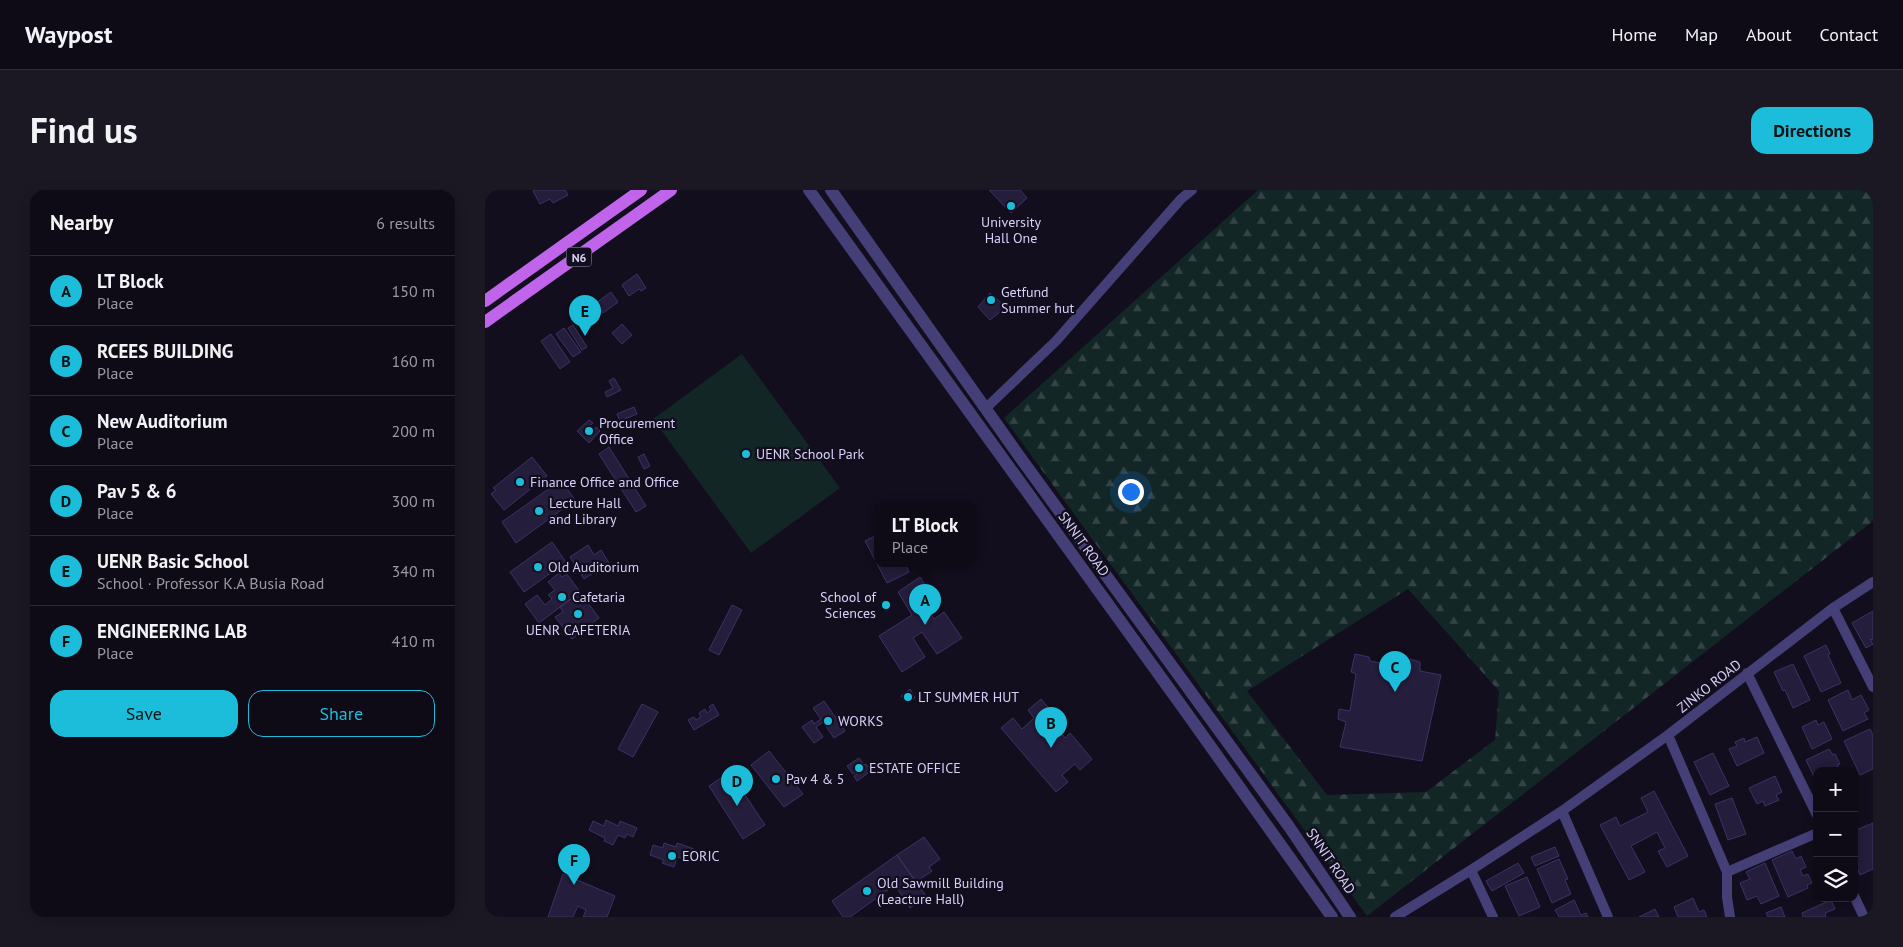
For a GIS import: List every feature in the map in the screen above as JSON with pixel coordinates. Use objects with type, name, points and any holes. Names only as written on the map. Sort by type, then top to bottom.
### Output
[{"type":"main road","name":"N6","points":[[486,300],[641,190]]},
{"type":"main road","name":"N6","points":[[485,322],[671,190]]},
{"type":"main road","points":[[505,287],[515,301]]},
{"type":"main road","points":[[486,300],[497,313]]},
{"type":"street","name":"SNNIT ROAD","points":[[809,190],[1323,903],[1331,917]]},
{"type":"street","name":"SNNIT ROAD","points":[[831,190],[1093,558],[1290,828],[1350,917]]},
{"type":"street","points":[[986,408],[1056,341],[1192,190]]},
{"type":"street","points":[[1069,550],[1081,540]]},
{"type":"street","points":[[1082,568],[1093,558]]},
{"type":"street","name":"ZINKO ROAD","points":[[1395,917],[1562,811],[1668,735],[1833,608],[1873,582]]},
{"type":"street","points":[[1833,608],[1873,687]]},
{"type":"street","points":[[1747,673],[1816,812]]},
{"type":"street","points":[[1668,735],[1727,872],[1727,897],[1730,917]]},
{"type":"street","points":[[1562,811],[1608,917]]},
{"type":"street","points":[[1727,872],[1813,834]]},
{"type":"street","points":[[1471,870],[1493,917]]},
{"type":"street","points":[[1857,902],[1864,917]]},
{"type":"green space","points":[[1258,190],[1873,190],[1873,521],[1367,916],[1004,418]],"holes":[[[1408,589],[1499,691],[1495,740],[1426,792],[1327,795],[1247,691]]]},
{"type":"green space","name":"UENR School Park","points":[[742,354],[840,488],[751,553],[653,419]]},
{"type":"building","points":[[565,190],[568,195],[553,203],[550,199],[540,204],[533,191]]},
{"type":"building","name":"University Hall One","points":[[989,190],[1020,190],[1027,198],[1011,213]]},
{"type":"building","points":[[637,274],[646,288],[641,291],[639,289],[629,296],[622,285]]},
{"type":"building","points":[[611,292],[618,302],[603,313],[596,303]]},
{"type":"building","name":"Getfund Summer hut","points":[[990,293],[1006,307],[990,320],[978,307]]},
{"type":"building","points":[[622,324],[632,335],[622,344],[612,333]]},
{"type":"building","points":[[573,325],[587,347],[582,350],[568,328]]},
{"type":"building","points":[[564,328],[581,352],[573,357],[556,334]]},
{"type":"building","points":[[551,334],[570,362],[560,369],[541,341]]},
{"type":"building","points":[[614,378],[621,390],[607,397],[605,392],[613,388],[609,381]]},
{"type":"building","points":[[634,407],[637,414],[620,421],[617,414]]},
{"type":"building","name":"Procurement Office","points":[[589,420],[593,423],[590,426],[594,430],[596,427],[600,431],[589,443],[577,431]]},
{"type":"building","points":[[609,447],[646,506],[636,512],[599,454]]},
{"type":"building","points":[[644,454],[650,466],[644,469],[638,457]]},
{"type":"building","name":"Finance Office and Office","points":[[532,457],[547,476],[504,510],[491,494],[496,490],[493,488]]},
{"type":"building","name":"Lecture Hall and Library","points":[[561,480],[575,500],[516,543],[502,522]]},
{"type":"building","points":[[874,536],[874,558],[865,541]]},
{"type":"building","name":"Old Auditorium","points":[[552,542],[566,562],[524,592],[510,572]]},
{"type":"building","points":[[588,545],[594,555],[601,550],[609,563],[584,579],[570,557]]},
{"type":"building","points":[[879,567],[906,567],[909,572],[887,583]]},
{"type":"building","name":"Cafetaria","points":[[559,573],[562,577],[567,574],[580,592],[539,623],[525,604],[537,595],[545,605],[552,599],[548,595],[555,590],[548,582]]},
{"type":"building","points":[[920,577],[936,603],[927,609],[934,619],[944,612],[962,638],[937,654],[922,632],[913,638],[925,657],[902,672],[879,636],[912,615],[898,592]]},
{"type":"building","name":"UENR CAFETERIA","points":[[580,592],[599,618],[572,639],[555,617],[563,612],[560,607]]},
{"type":"building","points":[[732,605],[742,610],[719,655],[709,650]]},
{"type":"building","points":[[1873,611],[1873,640],[1870,639],[1873,644],[1866,648],[1852,623]]},
{"type":"building","points":[[1826,645],[1830,654],[1828,655],[1841,683],[1821,692],[1804,656]]},
{"type":"building","points":[[1355,654],[1369,657],[1370,661],[1407,668],[1410,659],[1420,662],[1420,671],[1441,675],[1422,761],[1340,747],[1346,722],[1338,719],[1339,709],[1350,711],[1356,674],[1351,672]]},
{"type":"building","points":[[1793,664],[1810,700],[1793,708],[1774,672]]},
{"type":"building","name":"LT SUMMER HUT","points":[[910,689],[915,698],[908,703],[901,696]]},
{"type":"building","points":[[1848,690],[1852,700],[1861,695],[1869,710],[1864,713],[1868,719],[1843,731],[1828,700]]},
{"type":"building","points":[[1041,699],[1064,726],[1059,730],[1065,738],[1070,733],[1092,759],[1080,770],[1075,764],[1062,775],[1068,782],[1056,792],[1001,728],[1013,718],[1022,729],[1034,718],[1028,710]]},
{"type":"building","name":"WORKS","points":[[824,701],[845,731],[834,738],[823,722],[816,727],[823,737],[814,743],[802,727],[812,720],[814,724],[821,719],[813,708]]},
{"type":"building","points":[[642,704],[658,712],[633,757],[618,749]]},
{"type":"building","points":[[713,704],[719,715],[694,730],[688,720],[694,717],[696,720],[701,717],[699,713],[705,709],[707,713],[711,710],[709,707]]},
{"type":"building","points":[[1816,720],[1818,725],[1824,722],[1832,739],[1812,749],[1802,727]]},
{"type":"building","points":[[1870,729],[1873,735],[1873,769],[1860,775],[1858,767],[1856,767],[1844,741]]},
{"type":"building","points":[[1757,737],[1764,753],[1737,766],[1729,749],[1737,746],[1735,742],[1744,738],[1745,742]]},
{"type":"building","points":[[1829,749],[1833,755],[1835,754],[1840,764],[1837,765],[1838,767],[1813,767],[1813,775],[1806,760]]},
{"type":"building","name":"Pav 4 & 5","points":[[769,751],[803,794],[784,807],[751,765]]},
{"type":"building","points":[[1713,753],[1729,786],[1710,795],[1694,762]]},
{"type":"building","name":"ESTATE OFFICE","points":[[859,758],[871,771],[857,781],[854,776],[857,774],[856,772],[853,774],[847,766]]},
{"type":"building","points":[[730,772],[765,825],[743,839],[709,786]]},
{"type":"building","points":[[1775,776],[1782,792],[1776,795],[1779,800],[1765,806],[1763,801],[1757,804],[1749,788]]},
{"type":"building","points":[[1654,791],[1688,856],[1667,867],[1658,851],[1665,848],[1657,832],[1631,846],[1645,872],[1629,880],[1600,825],[1616,817],[1620,826],[1648,812],[1641,798]]},
{"type":"building","points":[[1732,798],[1746,834],[1728,840],[1715,804]]},
{"type":"building","points":[[606,820],[618,826],[620,821],[637,828],[633,837],[627,834],[625,838],[618,835],[613,845],[604,841],[605,838],[589,830],[593,821],[604,826]]},
{"type":"building","points":[[1873,823],[1873,869],[1860,875],[1858,870],[1858,829]]},
{"type":"building","points":[[924,837],[940,859],[929,867],[932,871],[916,882],[897,855]]},
{"type":"building","name":"EORIC","points":[[664,843],[676,847],[677,843],[694,849],[690,861],[677,857],[674,867],[662,863],[664,860],[650,855],[653,845],[663,848]]},
{"type":"building","points":[[1555,847],[1559,856],[1535,866],[1531,857]]},
{"type":"building","points":[[1792,851],[1796,859],[1801,856],[1806,867],[1800,870],[1803,876],[1808,874],[1812,883],[1807,885],[1808,888],[1788,897],[1772,860]]},
{"type":"building","name":"Old Sawmill Building (Leacture Hall)","points":[[897,855],[926,896],[910,908],[895,885],[850,917],[843,917],[832,901]]},
{"type":"building","points":[[1559,859],[1568,879],[1565,880],[1571,894],[1552,903],[1537,869]]},
{"type":"building","points":[[1518,863],[1524,873],[1492,891],[1486,881]]},
{"type":"building","points":[[1765,863],[1779,896],[1761,904],[1757,896],[1747,900],[1740,883],[1750,879],[1746,872]]},
{"type":"building","points":[[563,874],[615,896],[607,917],[583,917],[586,910],[578,906],[573,917],[548,917]]},
{"type":"building","points":[[1527,877],[1540,907],[1519,916],[1505,886]]},
{"type":"building","points":[[1693,898],[1699,912],[1704,910],[1707,917],[1678,917],[1674,907]]},
{"type":"building","points":[[1574,900],[1581,915],[1586,913],[1588,917],[1559,917],[1555,910]]},
{"type":"building","points":[[1827,902],[1832,902],[1835,909],[1825,913],[1826,917],[1803,917],[1802,913]]},
{"type":"building","points":[[1781,907],[1785,917],[1768,917],[1766,913]]},
{"type":"building","points":[[1655,909],[1659,917],[1639,917]]},
{"type":"place","name":"University Hall One","points":[[1011,206]]},
{"type":"place","name":"Getfund Summer hut","points":[[991,300]]},
{"type":"place","name":"UENR Basic School","points":[[585,336]]},
{"type":"place","name":"Procurement Office","points":[[589,431]]},
{"type":"place","name":"UENR School Park","points":[[746,454]]},
{"type":"place","name":"Finance Office and Office","points":[[520,482]]},
{"type":"place","name":"Lecture Hall and Library","points":[[539,511]]},
{"type":"place","name":"Old Auditorium","points":[[538,567]]},
{"type":"place","name":"Cafetaria","points":[[562,597]]},
{"type":"place","name":"School of Sciences","points":[[886,605]]},
{"type":"place","name":"UENR CAFETERIA","points":[[578,614]]},
{"type":"place","name":"LT Block","points":[[925,625]]},
{"type":"place","name":"New Auditorium","points":[[1395,692]]},
{"type":"place","name":"LT SUMMER HUT","points":[[908,697]]},
{"type":"place","name":"WORKS","points":[[828,721]]},
{"type":"place","name":"RCEES BUILDING","points":[[1051,748]]},
{"type":"place","name":"ESTATE OFFICE","points":[[859,768]]},
{"type":"place","name":"Pav 4 & 5","points":[[776,779]]},
{"type":"place","name":"Pav 5 & 6","points":[[737,806]]},
{"type":"place","name":"EORIC","points":[[672,856]]},
{"type":"place","name":"ENGINEERING LAB","points":[[574,885]]},
{"type":"place","name":"Old Sawmill Building (Leacture Hall)","points":[[867,891]]}]
